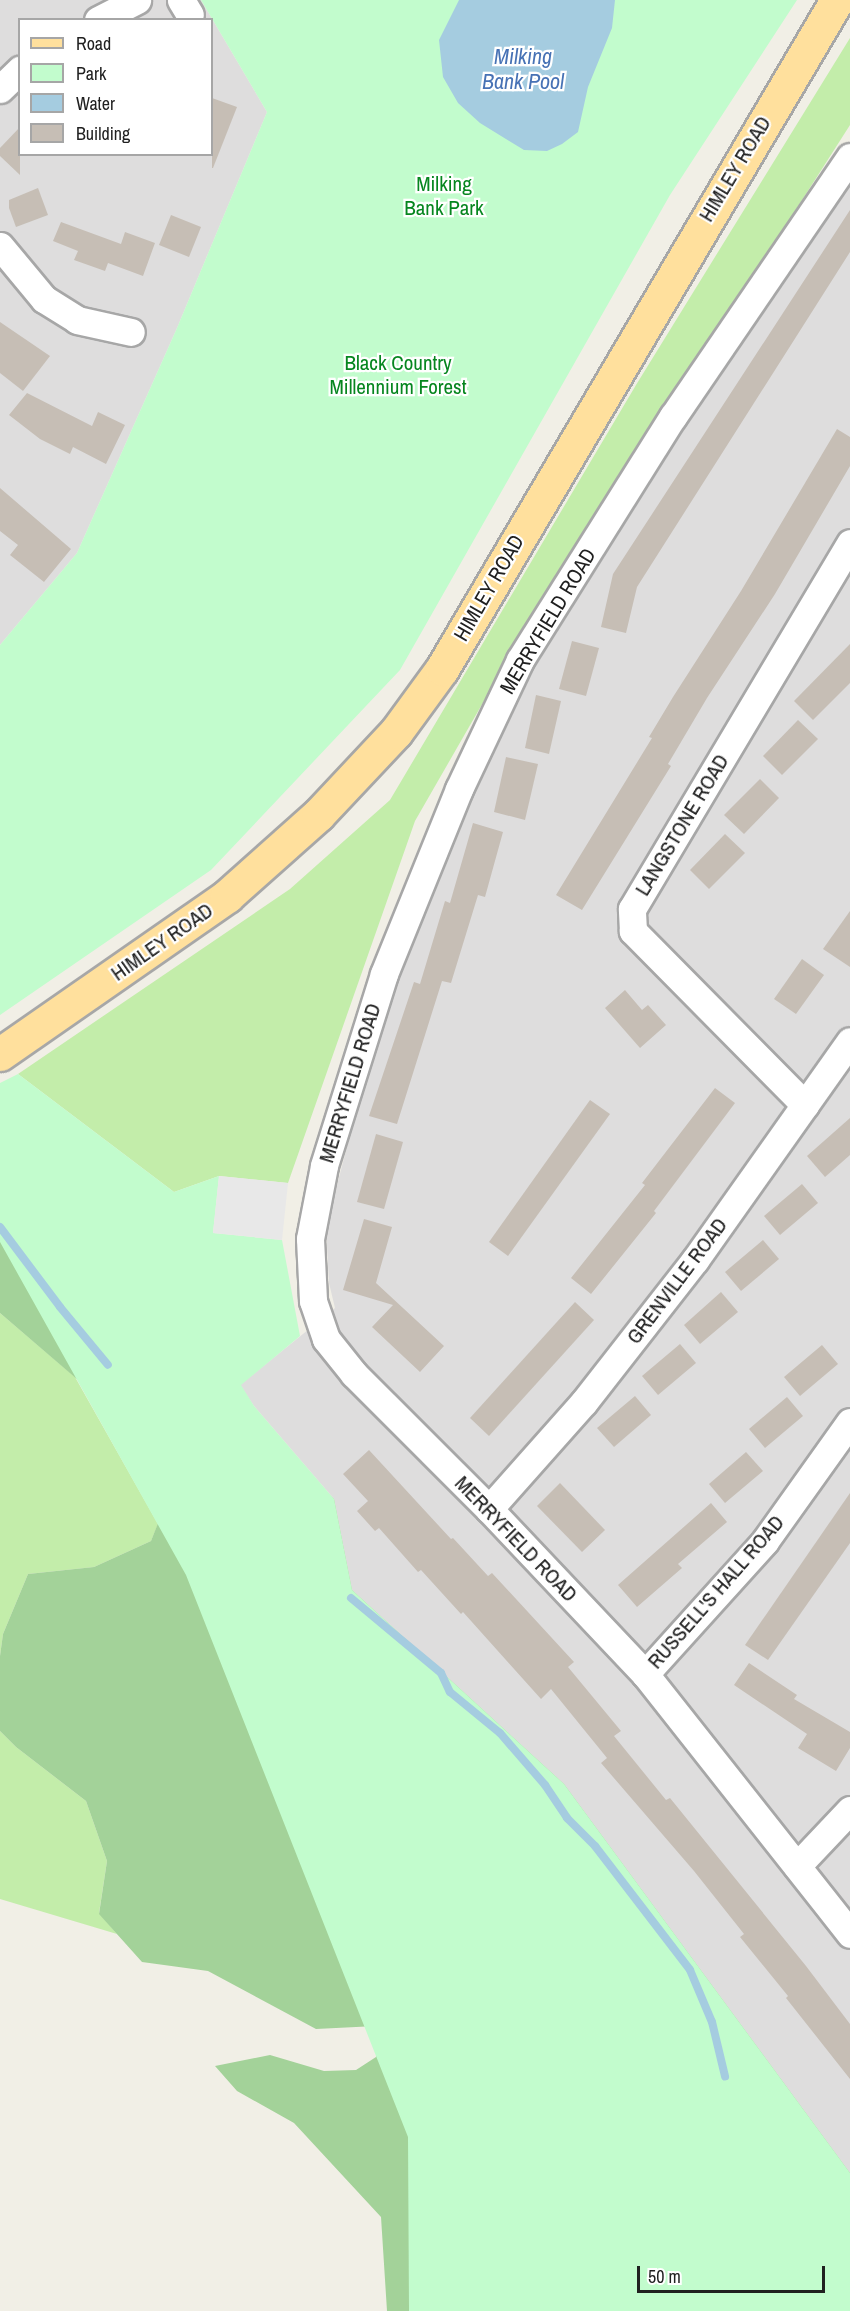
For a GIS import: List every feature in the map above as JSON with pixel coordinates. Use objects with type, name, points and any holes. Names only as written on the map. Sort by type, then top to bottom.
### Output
[{"type":"main road","name":"HIMLEY ROAD","points":[[0,1054],[227,896],[318,815],[396,732],[442,669],[837,0]]},
{"type":"street","points":[[102,18],[137,0]]},
{"type":"street","points":[[0,88],[18,72]]},
{"type":"street","name":"MERRYFIELD ROAD","points":[[850,157],[673,417],[520,660],[459,789],[384,974],[324,1166],[310,1239],[313,1301],[326,1339],[354,1374],[489,1509],[645,1674],[850,1934]]},
{"type":"street","points":[[0,246],[44,299],[77,320],[130,332]]},
{"type":"street","name":"LANGSTONE ROAD","points":[[805,1105],[633,931],[632,909],[850,543]]},
{"type":"street","name":"GRENVILLE ROAD","points":[[489,1509],[584,1402],[695,1260],[850,1041]]},
{"type":"street","name":"RUSSELL'S HALL ROAD","points":[[645,1674],[765,1541],[850,1422]]},
{"type":"street","points":[[797,1866],[850,1810]]},
{"type":"shaded area","points":[[0,0],[201,0],[212,18],[18,18],[18,156],[213,156],[213,20],[267,112],[177,328],[77,553],[0,645]]},
{"type":"shaded area","points":[[850,180],[850,2173],[564,1784],[352,1590],[334,1499],[254,1406],[240,1385],[335,1308],[329,1283],[326,1227],[358,1105],[416,925],[454,830],[534,667],[689,416]]},
{"type":"shaded area","points":[[219,1176],[288,1183],[282,1240],[213,1233]]},
{"type":"green space","name":"Milking Bank Park","points":[[201,0],[797,0],[670,195],[400,670],[211,870],[0,1015],[0,645],[77,553],[177,328],[267,112]]},
{"type":"green space","points":[[850,38],[850,125],[500,673],[415,821],[288,1183],[219,1176],[174,1192],[18,1074],[290,889],[390,800],[636,385]]},
{"type":"green space","points":[[18,1074],[174,1192],[219,1176],[213,1233],[282,1240],[300,1336],[241,1385],[254,1406],[334,1499],[352,1590],[564,1784],[850,2173],[850,2311],[409,2311],[408,2137],[186,1575],[0,1242],[0,1083]]},
{"type":"green space","points":[[0,1085],[116,1299],[334,1499],[352,1590],[564,1784],[850,2173],[513,2311],[387,2311],[381,2217],[294,2123],[237,2091],[215,2066],[270,2055],[324,2071],[356,2070],[376,2057],[376,2026],[316,2029],[208,1971],[142,1962],[99,1914],[107,1861],[86,1801],[16,1747],[0,1731],[0,1656],[3,1634],[28,1574],[94,1567],[151,1541],[164,1508],[92,1392],[0,1313]]},
{"type":"green space","points":[[0,1313],[75,1377],[158,1524],[151,1541],[94,1567],[28,1574],[3,1634],[0,1656]]},
{"type":"green space","points":[[0,1731],[16,1747],[86,1801],[107,1861],[99,1913],[117,1934],[0,1899]]},
{"type":"water","name":"Milking Bank Pool","points":[[459,0],[615,0],[612,28],[588,87],[578,132],[562,144],[547,151],[524,150],[480,123],[458,103],[443,77],[439,40]]},
{"type":"building","points":[[213,98],[237,107],[212,168],[213,156]]},
{"type":"building","points":[[18,129],[20,175],[0,156],[0,148]]},
{"type":"building","points":[[38,188],[48,215],[16,227],[9,208],[9,200]]},
{"type":"building","points":[[850,210],[850,252],[637,587],[626,633],[601,627],[613,574]]},
{"type":"building","points":[[171,215],[201,227],[189,257],[159,245]]},
{"type":"building","points":[[61,222],[121,244],[125,232],[155,243],[143,276],[108,263],[105,271],[74,260],[78,251],[53,241]]},
{"type":"building","points":[[0,322],[50,356],[23,391],[0,373]]},
{"type":"building","points":[[27,393],[92,426],[98,412],[125,425],[106,464],[73,447],[70,454],[40,439],[9,415]]},
{"type":"building","points":[[837,429],[850,437],[850,466],[775,594],[707,698],[668,764],[671,766],[582,910],[556,895],[652,738],[649,737],[673,697],[741,591]]},
{"type":"building","points":[[0,488],[71,549],[44,582],[10,555],[18,545],[0,531]]},
{"type":"building","points":[[572,641],[599,648],[586,696],[559,689]]},
{"type":"building","points":[[850,644],[850,683],[813,720],[794,701]]},
{"type":"building","points":[[536,695],[561,701],[549,754],[525,748]]},
{"type":"building","points":[[798,720],[818,739],[782,775],[763,756]]},
{"type":"building","points":[[506,757],[538,764],[525,820],[494,812]]},
{"type":"building","points":[[760,779],[779,798],[744,834],[724,815]]},
{"type":"building","points":[[473,823],[503,832],[485,897],[478,895],[451,983],[442,981],[397,1124],[369,1116],[414,982],[420,984],[445,901],[450,903]]},
{"type":"building","points":[[725,834],[745,853],[709,889],[690,870]]},
{"type":"building","points":[[850,911],[850,967],[823,949]]},
{"type":"building","points":[[802,959],[824,975],[796,1014],[774,999]]},
{"type":"building","points":[[625,990],[642,1010],[648,1005],[666,1025],[640,1048],[605,1008]]},
{"type":"building","points":[[715,1088],[735,1103],[654,1211],[656,1213],[591,1294],[571,1278],[645,1185],[642,1183]]},
{"type":"building","points":[[590,1100],[610,1114],[508,1256],[489,1242]]},
{"type":"building","points":[[850,1118],[850,1155],[825,1177],[807,1156]]},
{"type":"building","points":[[376,1134],[403,1142],[384,1209],[357,1202]]},
{"type":"building","points":[[802,1184],[818,1203],[780,1235],[764,1216]]},
{"type":"building","points":[[364,1219],[392,1227],[376,1283],[444,1346],[420,1372],[372,1327],[393,1305],[343,1290]]},
{"type":"building","points":[[763,1240],[779,1259],[741,1291],[725,1272]]},
{"type":"building","points":[[721,1292],[738,1312],[700,1344],[684,1325]]},
{"type":"building","points":[[575,1302],[594,1320],[489,1436],[470,1418]]},
{"type":"building","points":[[680,1344],[696,1363],[658,1395],[642,1376]]},
{"type":"building","points":[[822,1345],[838,1364],[800,1396],[784,1377]]},
{"type":"building","points":[[635,1396],[651,1415],[614,1447],[597,1428]]},
{"type":"building","points":[[787,1397],[803,1416],[765,1448],[749,1429]]},
{"type":"building","points":[[369,1450],[488,1576],[492,1573],[574,1662],[568,1667],[621,1731],[614,1736],[666,1800],[670,1798],[850,2024],[850,2079],[786,1998],[788,1996],[740,1937],[744,1934],[694,1871],[601,1763],[607,1758],[551,1689],[541,1699],[463,1612],[461,1614],[421,1570],[418,1572],[379,1528],[375,1531],[357,1511],[368,1501],[343,1474]]},
{"type":"building","points":[[746,1452],[763,1471],[725,1503],[709,1484]]},
{"type":"building","points":[[560,1483],[605,1530],[582,1552],[537,1506]]},
{"type":"building","points":[[850,1493],[850,1543],[768,1660],[745,1645]]},
{"type":"building","points":[[711,1503],[727,1522],[678,1564],[682,1568],[637,1607],[618,1585]]},
{"type":"building","points":[[749,1663],[797,1695],[794,1699],[850,1732],[850,1748],[836,1771],[798,1748],[807,1734],[734,1685]]},
{"type":"waterway","points":[[0,1227],[60,1307],[108,1365]]},
{"type":"waterway","points":[[351,1598],[441,1673],[450,1692],[500,1733],[545,1785],[567,1818],[595,1846],[690,1970],[712,2022],[725,2076]]},
{"type":"park label","name":"Black Country Millennium Forest","points":[[398,375]]}]
